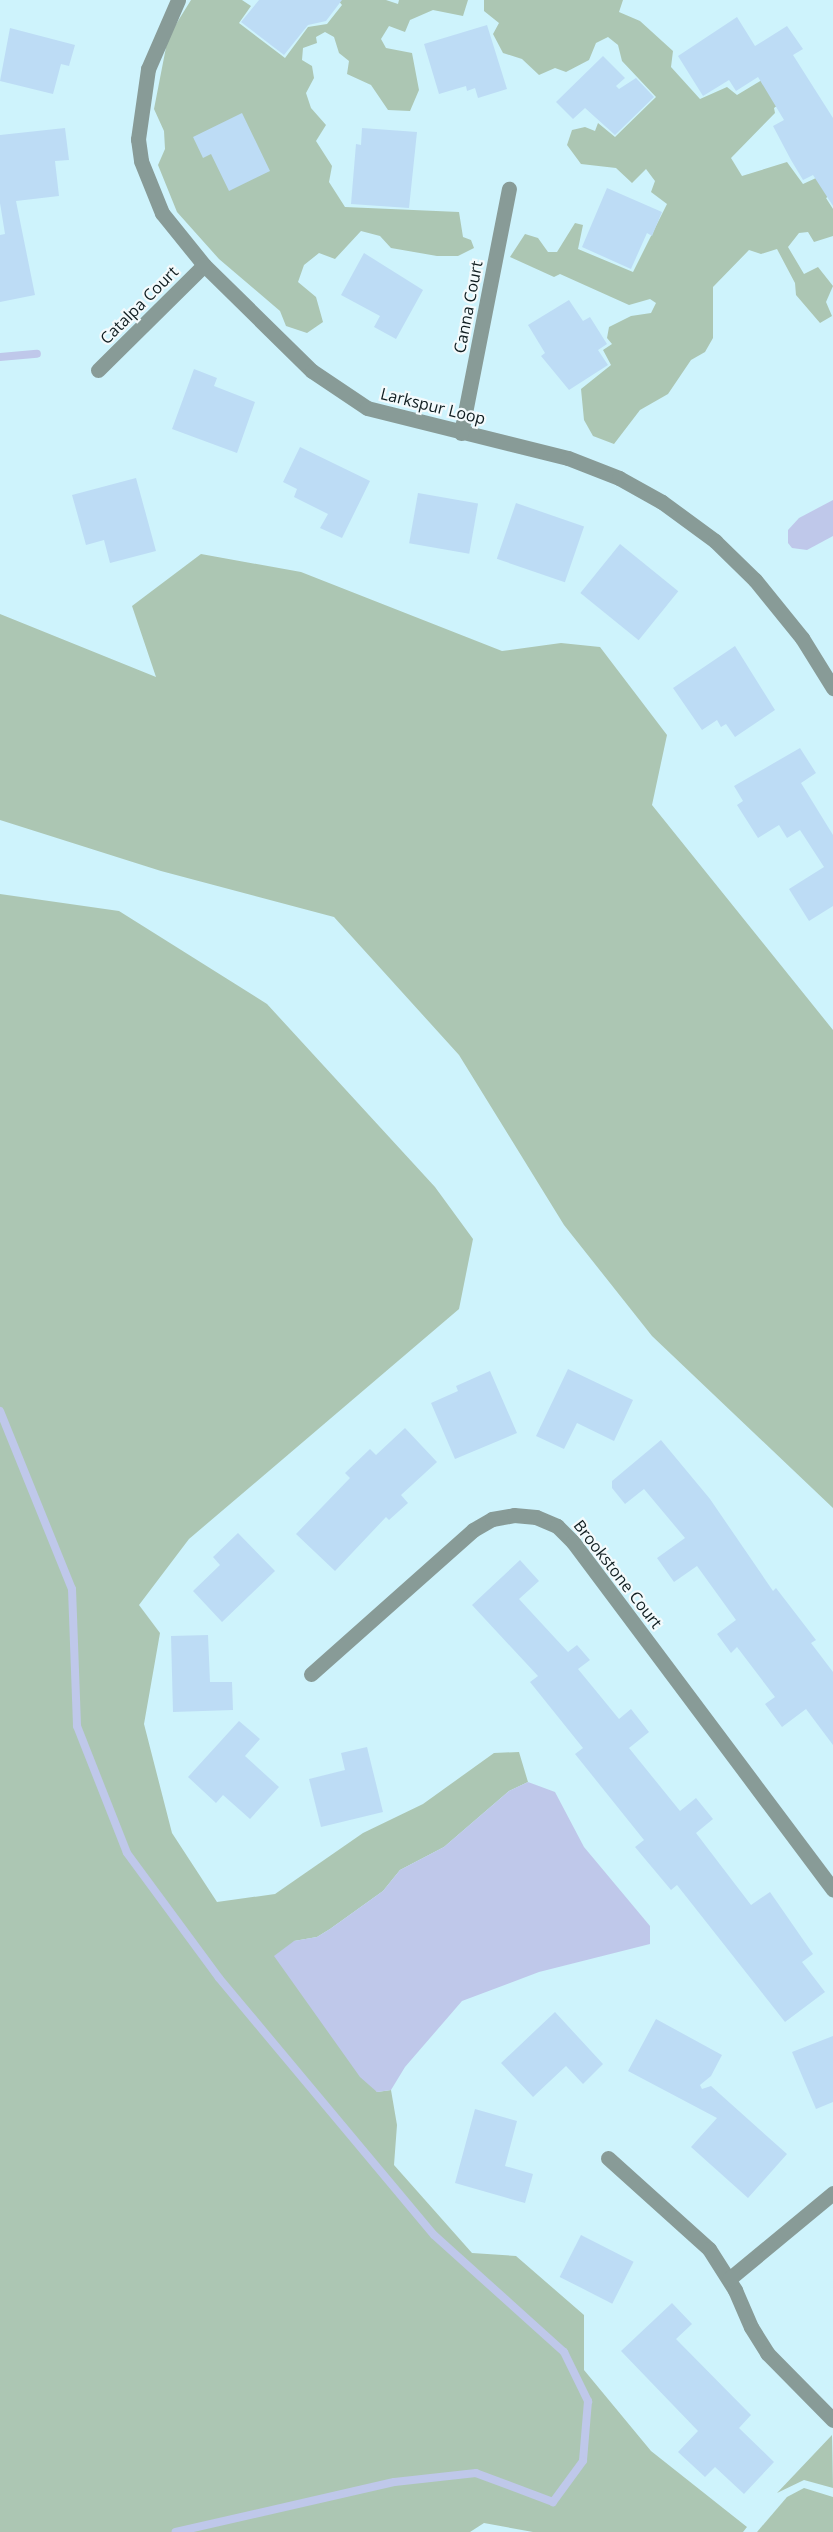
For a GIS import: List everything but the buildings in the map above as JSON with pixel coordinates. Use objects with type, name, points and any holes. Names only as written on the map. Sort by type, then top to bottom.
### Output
[{"type":"street","name":"Larkspur Loop","points":[[178,0],[148,69],[138,139],[141,161],[162,213],[204,265],[312,372],[339,392],[367,408],[398,419],[568,458],[619,478],[662,502],[715,541],[755,580],[802,638],[833,688]]},
{"type":"street","name":"Canna Court","points":[[461,433],[509,189]]},
{"type":"street","name":"Catalpa Court","points":[[98,370],[204,265]]},
{"type":"street","name":"Brookstone Court","points":[[311,1674],[473,1530],[492,1519],[514,1515],[536,1517],[557,1526],[573,1542],[833,1890]]},
{"type":"street","points":[[608,2158],[687,2226],[729,2279],[767,2353],[833,2420]]},
{"type":"street","points":[[729,2279],[833,2193]]},
{"type":"green space","points":[[191,0],[242,0],[251,6],[239,23],[285,58],[308,27],[327,24],[342,5],[338,0],[386,0],[398,4],[399,0],[468,0],[463,16],[433,10],[410,20],[405,32],[389,26],[381,39],[386,48],[412,53],[419,90],[410,111],[388,110],[371,85],[347,74],[349,61],[339,53],[334,37],[325,32],[316,37],[317,43],[303,48],[302,60],[312,66],[314,78],[306,93],[311,108],[326,125],[316,141],[332,166],[329,182],[345,207],[459,212],[463,237],[471,240],[474,248],[458,256],[437,256],[391,248],[380,236],[361,231],[335,259],[319,253],[304,265],[298,282],[316,297],[323,322],[307,333],[286,326],[280,311],[219,259],[177,212],[158,165],[165,149],[164,131],[154,109],[168,37]]},
{"type":"green space","points":[[484,0],[623,0],[619,12],[640,21],[673,51],[671,67],[700,99],[727,87],[737,95],[775,72],[792,94],[774,108],[775,113],[731,158],[742,176],[787,162],[803,184],[816,178],[833,193],[826,198],[833,209],[833,236],[814,242],[808,232],[799,233],[788,247],[804,274],[818,267],[833,286],[826,302],[832,316],[820,323],[796,295],[795,283],[777,249],[761,254],[749,250],[713,287],[713,338],[705,352],[691,360],[668,394],[640,410],[614,444],[593,436],[584,420],[581,389],[611,365],[603,350],[612,344],[607,338],[609,327],[631,316],[651,313],[656,303],[650,299],[629,305],[560,274],[554,277],[510,257],[525,234],[538,238],[548,252],[557,252],[575,223],[583,225],[578,249],[633,272],[667,204],[651,192],[655,181],[646,169],[632,183],[616,168],[581,164],[567,145],[572,130],[585,127],[595,131],[598,123],[615,137],[656,97],[622,61],[618,45],[608,37],[596,43],[589,60],[566,72],[555,68],[539,75],[522,59],[503,53],[493,34],[499,23],[484,11]]},
{"type":"green space","points":[[201,554],[301,572],[502,651],[561,643],[600,647],[667,735],[652,805],[833,1030],[833,1508],[652,1336],[564,1225],[459,1055],[334,917],[161,871],[0,820],[0,614],[156,677],[132,606]]},
{"type":"green space","points":[[0,894],[119,911],[267,1004],[435,1187],[473,1239],[459,1309],[189,1539],[139,1605],[160,1633],[144,1724],[172,1833],[217,1902],[275,1894],[363,1833],[423,1804],[494,1753],[519,1752],[528,1782],[509,1791],[444,1847],[400,1870],[383,1891],[330,1929],[317,1937],[294,1941],[377,2092],[391,2090],[397,2125],[394,2165],[472,2253],[516,2256],[584,2315],[584,2370],[651,2451],[747,2527],[743,2532],[533,2532],[484,2523],[470,2532],[0,2532]]},
{"type":"green space","points":[[832,2435],[833,2488],[804,2480],[777,2493]]},
{"type":"green space","points":[[804,2488],[833,2497],[833,2532],[757,2532],[787,2497]]},
{"type":"water","points":[[833,500],[833,536],[807,550],[792,548],[788,543],[788,530],[799,518]]},
{"type":"water","points":[[528,1782],[555,1792],[584,1847],[650,1926],[650,1944],[539,1972],[462,2001],[405,2067],[391,2090],[377,2092],[360,2077],[274,1956],[294,1941],[317,1937],[330,1929],[383,1891],[400,1870],[444,1847],[509,1791]]},
{"type":"waterway","points":[[0,357],[37,354]]},
{"type":"waterway","points":[[0,1411],[72,1589],[77,1726],[127,1853],[219,1978],[434,2235],[564,2352],[588,2401],[583,2461],[553,2502],[476,2473],[394,2482],[176,2532]]}]
